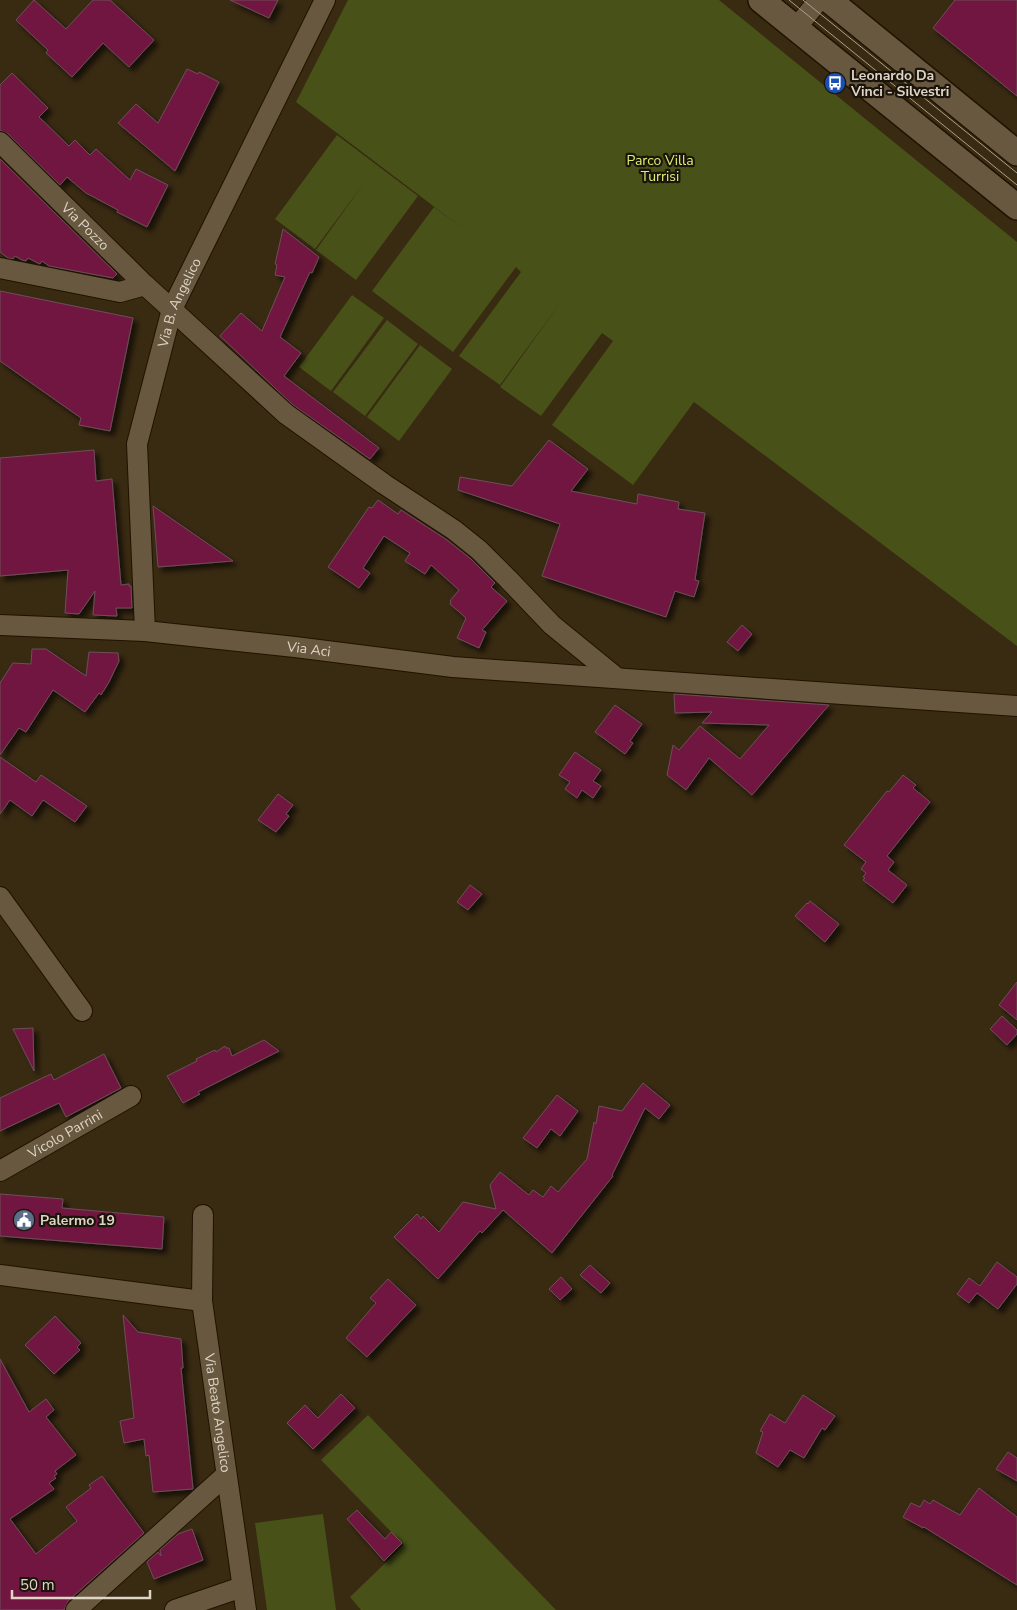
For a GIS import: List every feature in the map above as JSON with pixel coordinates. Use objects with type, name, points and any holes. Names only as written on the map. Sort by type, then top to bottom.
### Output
[{"type":"street","name":"Via B. Angelico","points":[[144,632],[137,444],[172,309],[325,0]]},
{"type":"street","points":[[762,0],[1017,206]]},
{"type":"street","points":[[796,28],[819,0]]},
{"type":"street","points":[[829,0],[1017,153]]},
{"type":"street","name":"Via Pozzo","points":[[0,142],[145,285],[286,414],[384,484],[454,530],[479,550],[552,625],[617,678]]},
{"type":"street","points":[[0,268],[120,292],[145,285]]},
{"type":"street","name":"Via Aci","points":[[0,625],[144,632],[295,647],[453,667],[1017,706]]},
{"type":"street","points":[[0,897],[82,1010]]},
{"type":"street","name":"Vicolo Parrini","points":[[0,1171],[131,1096]]},
{"type":"street","name":"Via Beato Angelico","points":[[203,1215],[202,1301],[246,1610]]},
{"type":"street","points":[[0,1275],[202,1301]]},
{"type":"street","points":[[76,1610],[226,1474]]},
{"type":"street","points":[[175,1610],[242,1587]]},
{"type":"green space","name":"Parco Villa Turrisi","points":[[348,0],[719,0],[1017,242],[1017,646],[694,402],[633,485],[552,425],[613,341],[602,333],[541,416],[500,387],[561,302],[500,385],[459,356],[521,272],[516,267],[453,352],[372,291],[434,207],[465,230],[296,102]]},
{"type":"green space","points":[[337,135],[418,196],[356,280],[316,250],[364,183],[315,249],[275,219]]},
{"type":"green space","points":[[352,295],[384,318],[331,391],[299,367]]},
{"type":"green space","points":[[387,320],[418,344],[365,416],[333,392]]},
{"type":"green space","points":[[420,345],[452,369],[399,441],[367,417]]},
{"type":"green space","points":[[368,1415],[556,1610],[361,1610],[350,1597],[404,1545],[321,1460]]},
{"type":"green space","points":[[323,1514],[336,1610],[267,1610],[255,1523]]},
{"type":"building","points":[[34,0],[66,29],[93,0],[110,0],[154,40],[129,67],[103,43],[72,77],[46,53],[48,50],[16,20]]},
{"type":"building","points":[[230,0],[278,0],[269,18]]},
{"type":"building","points":[[955,0],[1017,0],[1017,96],[933,28]]},
{"type":"building","points":[[187,69],[198,74],[199,72],[219,82],[175,171],[118,123],[136,104],[158,123]]},
{"type":"building","points":[[12,73],[48,108],[39,117],[69,146],[75,140],[90,155],[96,149],[130,180],[136,169],[168,185],[147,227],[117,212],[118,210],[86,193],[67,177],[60,185],[8,134],[0,130],[0,85]]},
{"type":"building","points":[[0,159],[117,274],[113,278],[49,266],[42,261],[40,264],[28,258],[26,261],[15,256],[13,259],[8,258],[0,252]]},
{"type":"building","points":[[283,229],[319,257],[312,273],[310,272],[280,337],[301,353],[284,376],[379,448],[370,459],[293,405],[220,336],[241,313],[262,331],[285,277],[275,275],[277,265],[275,264]]},
{"type":"building","points":[[0,291],[133,318],[110,431],[79,425],[81,418],[0,361]]},
{"type":"building","points":[[549,440],[588,469],[571,491],[637,504],[638,494],[679,502],[678,509],[705,513],[695,580],[699,581],[694,597],[675,591],[666,617],[542,576],[560,524],[458,490],[460,477],[512,486]]},
{"type":"building","points":[[94,450],[96,481],[112,479],[121,585],[129,584],[131,586],[132,608],[116,608],[117,616],[93,615],[95,591],[79,614],[65,613],[68,570],[0,576],[0,458]]},
{"type":"building","points":[[378,500],[398,514],[401,510],[447,540],[471,559],[495,583],[491,587],[507,601],[482,630],[486,632],[479,648],[457,638],[466,618],[450,604],[450,601],[459,590],[431,565],[425,574],[405,561],[410,553],[384,536],[363,568],[370,573],[359,588],[328,567],[369,507],[372,508]]},
{"type":"building","points":[[153,506],[233,561],[158,567]]},
{"type":"building","points":[[742,625],[752,634],[738,651],[727,642]]},
{"type":"building","points":[[32,649],[46,649],[86,676],[89,652],[118,653],[119,661],[101,695],[99,693],[85,712],[53,690],[26,732],[19,728],[0,755],[0,683],[13,663],[31,664]]},
{"type":"building","points":[[674,694],[829,705],[752,795],[709,758],[686,790],[667,775],[673,745],[679,750],[700,726],[740,759],[769,725],[702,723],[712,712],[675,713]]},
{"type":"building","points":[[615,705],[642,724],[630,741],[633,743],[625,754],[595,732]]},
{"type":"building","points":[[575,752],[601,770],[593,781],[601,786],[593,798],[582,790],[577,798],[565,789],[570,782],[559,775]]},
{"type":"building","points":[[0,757],[36,782],[41,775],[87,806],[75,822],[43,800],[32,816],[10,800],[0,814]]},
{"type":"building","points":[[903,775],[916,785],[913,788],[930,802],[887,856],[894,862],[888,870],[907,885],[893,903],[863,880],[866,873],[861,869],[866,862],[844,845],[887,791],[889,792]]},
{"type":"building","points":[[278,794],[293,805],[286,814],[289,816],[276,832],[258,820]]},
{"type":"building","points":[[470,885],[482,894],[468,910],[457,902]]},
{"type":"building","points":[[810,901],[839,924],[825,942],[795,916]]},
{"type":"building","points":[[1017,982],[1017,1020],[999,1005]]},
{"type":"building","points":[[1002,1016],[1017,1030],[1017,1034],[1007,1045],[990,1029]]},
{"type":"building","points":[[33,1028],[34,1071],[13,1029]]},
{"type":"building","points":[[264,1040],[279,1051],[198,1092],[200,1094],[183,1103],[167,1076],[197,1061],[196,1059],[215,1050],[216,1052],[225,1046],[229,1048],[232,1056]]},
{"type":"building","points":[[104,1054],[121,1088],[66,1117],[59,1103],[0,1131],[0,1098],[51,1074],[54,1080]]},
{"type":"building","points":[[643,1083],[670,1105],[659,1119],[645,1108],[613,1176],[552,1253],[503,1210],[482,1233],[480,1231],[438,1279],[394,1237],[417,1214],[421,1219],[423,1216],[439,1232],[463,1202],[496,1209],[490,1185],[500,1172],[529,1195],[533,1190],[543,1197],[551,1186],[558,1192],[587,1159],[599,1106],[622,1111]]},
{"type":"building","points":[[557,1095],[578,1111],[560,1136],[551,1129],[537,1148],[523,1138]]},
{"type":"building","points":[[0,1194],[63,1199],[62,1208],[164,1217],[162,1249],[0,1236]]},
{"type":"building","points":[[997,1262],[1017,1277],[1017,1284],[998,1309],[977,1293],[969,1303],[957,1294],[969,1278],[980,1286]]},
{"type":"building","points":[[590,1265],[610,1283],[601,1293],[580,1275]]},
{"type":"building","points":[[561,1277],[572,1289],[560,1300],[549,1289]]},
{"type":"building","points":[[388,1279],[416,1305],[367,1357],[346,1338],[376,1303],[370,1298]]},
{"type":"building","points":[[123,1315],[138,1332],[181,1339],[183,1368],[181,1368],[193,1489],[153,1492],[149,1455],[146,1456],[144,1439],[124,1443],[120,1421],[134,1418]]},
{"type":"building","points":[[55,1316],[81,1343],[77,1347],[80,1350],[54,1374],[25,1345]]},
{"type":"building","points":[[0,1359],[29,1412],[46,1399],[54,1410],[46,1417],[76,1455],[55,1471],[57,1474],[54,1476],[56,1478],[49,1483],[54,1489],[10,1519],[36,1554],[77,1521],[66,1507],[91,1488],[89,1485],[102,1476],[144,1533],[68,1601],[64,1610],[0,1610]]},
{"type":"building","points":[[341,1394],[355,1408],[313,1449],[287,1423],[305,1405],[318,1418]]},
{"type":"building","points":[[803,1395],[835,1416],[825,1430],[822,1428],[804,1458],[790,1450],[778,1467],[756,1453],[763,1432],[760,1431],[770,1414],[785,1423]]},
{"type":"building","points":[[1008,1452],[1017,1458],[1017,1481],[996,1469]]},
{"type":"building","points":[[979,1488],[1017,1517],[1017,1585],[924,1527],[903,1517],[911,1503],[920,1507],[924,1500],[930,1504],[933,1500],[960,1515]]},
{"type":"building","points":[[357,1510],[385,1539],[391,1532],[402,1543],[384,1561],[347,1519]]},
{"type":"building","points":[[192,1529],[203,1560],[154,1579],[147,1562],[158,1552],[161,1556],[160,1550],[178,1534]]},
{"type":"tram line","points":[[789,0],[1017,185]]},
{"type":"tram line","points":[[803,0],[1017,173]]},
{"type":"place","name":"Leonardo Da Vinci - Silvestri","points":[[835,83]]},
{"type":"place","name":"Palermo 19","points":[[24,1220]]}]
